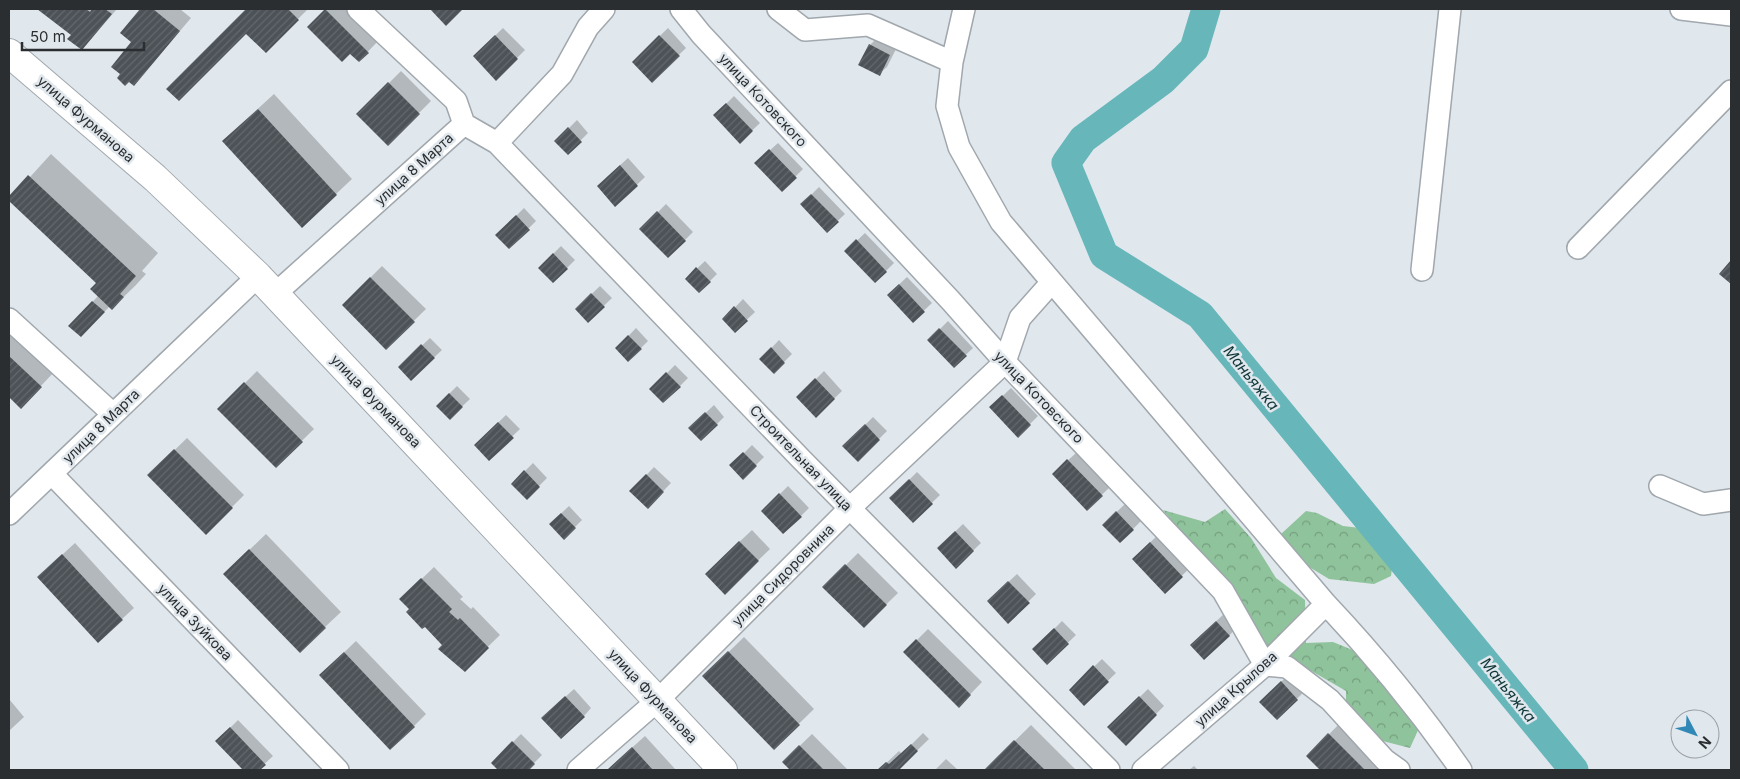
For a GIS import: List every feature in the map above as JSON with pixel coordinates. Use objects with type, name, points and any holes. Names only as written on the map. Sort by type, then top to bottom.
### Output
[{"type":"main road","name":"улица Фурманова","points":[[9,53],[154,178],[266,285],[724,770]]},
{"type":"street","points":[[358,9],[456,102],[464,124]]},
{"type":"street","points":[[497,142],[562,74],[588,27],[604,9]]},
{"type":"street","name":"улица Котовского","points":[[681,9],[701,34],[951,301],[1005,362],[1223,591],[1264,665]]},
{"type":"street","points":[[778,9],[805,30],[868,25],[952,62]]},
{"type":"street","points":[[964,9],[952,62],[947,106],[960,147],[1001,222],[1326,604],[1377,658],[1428,722],[1461,770]]},
{"type":"street","points":[[1422,270],[1450,9]]},
{"type":"street","points":[[1681,9],[1731,15]]},
{"type":"street","points":[[1578,248],[1731,92]]},
{"type":"street","name":"улица 8 Марта","points":[[9,514],[112,414],[266,285],[464,124],[497,142]]},
{"type":"street","name":"Строительная улица","points":[[497,142],[850,508],[1109,770]]},
{"type":"street","name":"улица Сидоровнина","points":[[578,770],[657,700],[850,508],[1005,362],[1020,318],[1052,282]]},
{"type":"street","points":[[9,319],[112,414]]},
{"type":"street","name":"улица Зуйкова","points":[[52,474],[338,770]]},
{"type":"street","points":[[1660,486],[1703,504],[1731,500]]},
{"type":"street","name":"улица Крылова","points":[[1143,770],[1264,665],[1326,604]]},
{"type":"street","points":[[1264,665],[1287,667],[1330,700],[1385,760],[1399,770]]},
{"type":"green space","points":[[1225,509],[1251,538],[1276,578],[1305,600],[1306,643],[1333,642],[1355,651],[1419,728],[1410,748],[1371,738],[1346,709],[1346,691],[1265,644],[1247,610],[1163,510],[1205,522]]},
{"type":"green space","points":[[1306,511],[1317,513],[1343,526],[1369,529],[1393,561],[1391,576],[1374,584],[1329,579],[1306,565],[1281,534]]},
{"type":"building","points":[[37,9],[86,9],[90,12],[92,9],[105,9],[112,14],[82,50],[67,39],[71,35]]},
{"type":"building","points":[[140,9],[153,9],[180,31],[134,86],[129,82],[125,86],[117,78],[120,74],[111,67],[131,42],[120,33]]},
{"type":"building","points":[[246,9],[288,9],[299,20],[266,53],[246,34],[179,101],[166,89]]},
{"type":"building","points":[[325,9],[369,53],[359,62],[350,54],[342,62],[307,27]]},
{"type":"building","points":[[430,9],[463,9],[446,26]]},
{"type":"building","points":[[495,35],[518,59],[496,81],[473,56]]},
{"type":"building","points":[[659,35],[680,56],[652,83],[632,62]]},
{"type":"building","points":[[869,44],[890,55],[880,76],[858,65]]},
{"type":"building","points":[[388,82],[420,114],[388,146],[356,114]]},
{"type":"building","points":[[726,103],[753,131],[740,144],[713,115]]},
{"type":"building","points":[[258,109],[337,195],[302,228],[222,141]]},
{"type":"building","points":[[568,127],[582,142],[568,155],[554,141]]},
{"type":"building","points":[[769,149],[797,178],[782,192],[754,163]]},
{"type":"building","points":[[620,165],[638,186],[615,207],[597,186]]},
{"type":"building","points":[[28,175],[136,276],[120,294],[124,297],[112,310],[90,289],[96,283],[9,201],[9,196]]},
{"type":"building","points":[[811,194],[839,222],[827,233],[800,204]]},
{"type":"building","points":[[657,211],[686,241],[668,258],[639,229]]},
{"type":"building","points":[[516,215],[530,230],[509,249],[495,235]]},
{"type":"building","points":[[856,239],[887,272],[875,283],[844,251]]},
{"type":"building","points":[[553,253],[568,269],[553,283],[538,268]]},
{"type":"building","points":[[1731,260],[1731,284],[1719,274]]},
{"type":"building","points":[[696,267],[711,282],[699,293],[685,279]]},
{"type":"building","points":[[370,277],[415,322],[386,350],[342,305]]},
{"type":"building","points":[[899,284],[925,312],[913,323],[887,295]]},
{"type":"building","points":[[591,293],[605,307],[588,323],[575,309]]},
{"type":"building","points":[[92,301],[105,312],[81,337],[68,326]]},
{"type":"building","points":[[734,306],[748,321],[735,333],[722,319]]},
{"type":"building","points":[[939,328],[967,356],[954,368],[927,340]]},
{"type":"building","points":[[628,335],[642,349],[628,362],[615,348]]},
{"type":"building","points":[[421,344],[435,358],[411,381],[398,367]]},
{"type":"building","points":[[771,347],[785,363],[774,374],[759,359]]},
{"type":"building","points":[[9,356],[42,387],[21,409],[9,397]]},
{"type":"building","points":[[666,372],[681,387],[663,403],[649,389]]},
{"type":"building","points":[[815,378],[835,399],[816,418],[796,397]]},
{"type":"building","points":[[244,382],[303,442],[276,468],[217,409]]},
{"type":"building","points":[[449,393],[463,407],[450,420],[436,406]]},
{"type":"building","points":[[1002,395],[1031,425],[1018,438],[989,407]]},
{"type":"building","points":[[705,412],[718,425],[701,441],[688,428]]},
{"type":"building","points":[[498,422],[514,438],[489,461],[474,445]]},
{"type":"building","points":[[865,424],[880,440],[858,462],[842,446]]},
{"type":"building","points":[[174,449],[233,508],[206,535],[147,475]]},
{"type":"building","points":[[743,452],[757,466],[743,480],[729,465]]},
{"type":"building","points":[[1067,459],[1103,496],[1087,511],[1052,474]]},
{"type":"building","points":[[524,470],[540,487],[527,500],[511,484]]},
{"type":"building","points":[[646,474],[664,492],[648,509],[629,491]]},
{"type":"building","points":[[909,479],[933,504],[913,523],[889,498]]},
{"type":"building","points":[[779,493],[802,517],[783,534],[761,511]]},
{"type":"building","points":[[1116,511],[1134,530],[1120,543],[1102,525]]},
{"type":"building","points":[[561,513],[576,528],[564,540],[549,524]]},
{"type":"building","points":[[955,531],[974,551],[956,569],[937,548]]},
{"type":"building","points":[[739,541],[759,561],[725,595],[705,574]]},
{"type":"building","points":[[1150,542],[1183,577],[1165,594],[1132,559]]},
{"type":"building","points":[[249,549],[326,628],[300,653],[223,574]]},
{"type":"building","points":[[62,554],[123,620],[98,643],[37,577]]},
{"type":"building","points":[[845,564],[887,605],[864,628],[822,587]]},
{"type":"building","points":[[421,578],[452,609],[449,612],[458,620],[460,618],[489,648],[465,672],[438,649],[442,645],[425,627],[422,629],[406,612],[409,609],[399,599]]},
{"type":"building","points":[[1008,581],[1030,603],[1008,624],[987,601]]},
{"type":"building","points":[[1216,621],[1230,636],[1204,660],[1190,645]]},
{"type":"building","points":[[1054,628],[1069,644],[1047,665],[1032,649]]},
{"type":"building","points":[[916,639],[971,695],[959,708],[903,652]]},
{"type":"building","points":[[728,651],[800,725],[774,750],[702,676]]},
{"type":"building","points":[[344,652],[415,727],[390,750],[319,675]]},
{"type":"building","points":[[1093,665],[1109,682],[1084,706],[1069,690]]},
{"type":"building","points":[[1281,681],[1298,700],[1277,720],[1259,702]]},
{"type":"building","points":[[565,696],[585,717],[561,739],[541,718]]},
{"type":"building","points":[[1139,696],[1157,715],[1126,746],[1107,727]]},
{"type":"building","points":[[230,727],[266,765],[260,770],[243,770],[215,741]]},
{"type":"building","points":[[1328,733],[1365,770],[1320,770],[1306,756]]},
{"type":"building","points":[[1014,740],[1045,770],[984,770]]},
{"type":"building","points":[[512,741],[535,764],[529,770],[498,770],[491,763]]},
{"type":"building","points":[[911,744],[918,751],[899,770],[877,770],[886,762],[889,764]]},
{"type":"building","points":[[799,745],[824,770],[790,770],[782,762]]},
{"type":"building","points":[[632,747],[653,770],[607,770]]},
{"type":"waterway","name":"Маньяжка","points":[[1206,9],[1194,49],[1163,80],[1083,139],[1066,163],[1104,255],[1200,315],[1574,770]]}]
